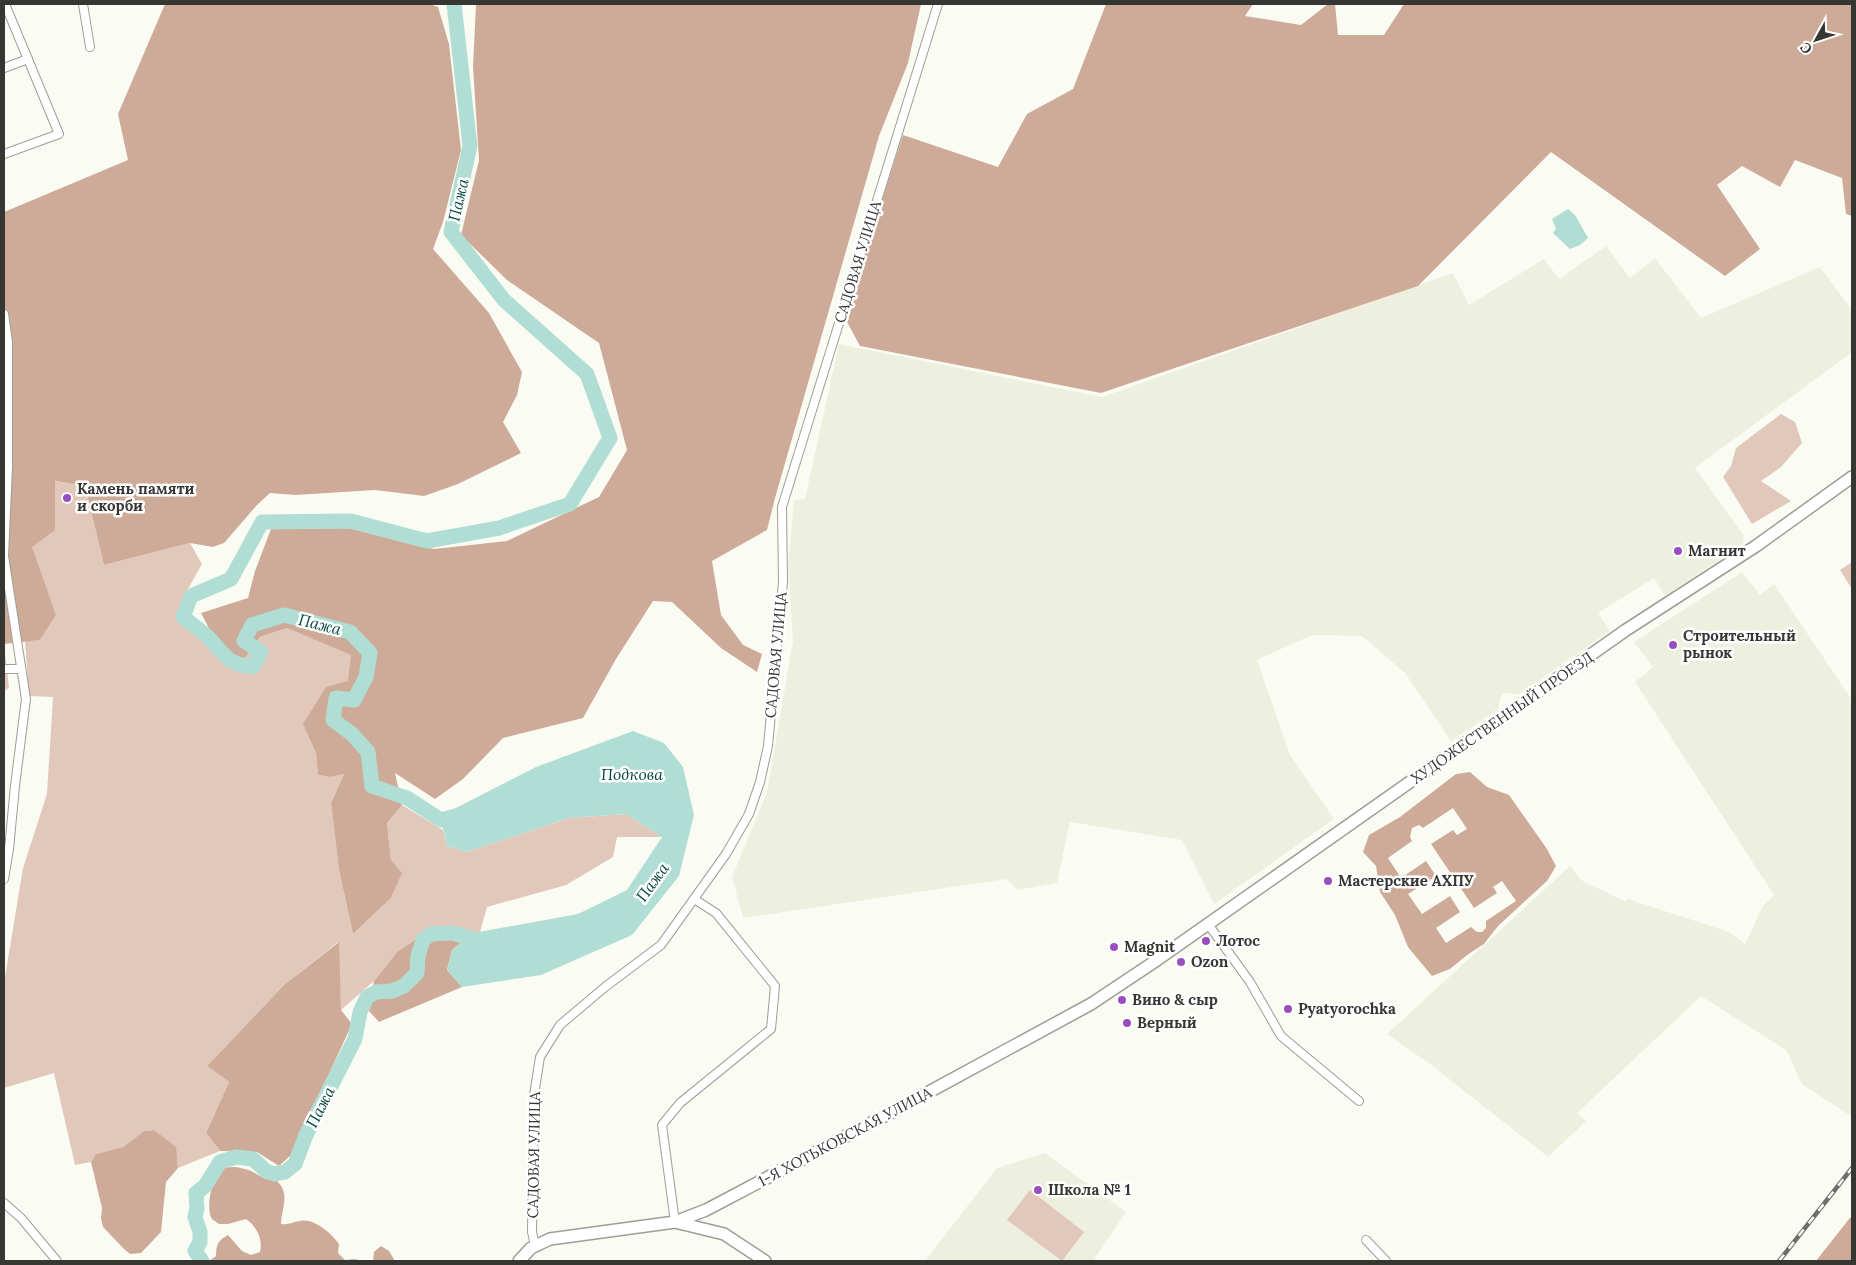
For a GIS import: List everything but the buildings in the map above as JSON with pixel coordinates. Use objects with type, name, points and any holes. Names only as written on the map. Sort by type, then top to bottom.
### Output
[{"type":"main road","name":"ХУДОЖЕСТВЕННЫЙ ПРОЕЗД","points":[[1154,962],[1626,630],[1756,546],[1852,477]]},
{"type":"main road","name":"1-Я ХОТЬКОВСКАЯ УЛИЦА","points":[[518,1261],[535,1246],[550,1239],[676,1222],[714,1205],[1061,1022],[1154,962]]},
{"type":"main road","points":[[676,1222],[724,1234],[765,1261]]},
{"type":"street","points":[[4,154],[59,134],[5,4]]},
{"type":"street","points":[[83,4],[90,47]]},
{"type":"street","name":"САДОВАЯ УЛИЦА","points":[[535,1246],[532,1232],[534,1095],[540,1057],[560,1025],[660,945],[731,846],[749,814],[760,782],[768,746],[783,582],[782,507],[938,4]]},
{"type":"street","points":[[4,68],[28,59]]},
{"type":"street","points":[[4,314],[8,342],[8,448],[4,556],[26,699],[15,786],[10,849],[4,879]]},
{"type":"street","points":[[4,669],[21,669]]},
{"type":"street","points":[[676,1222],[662,1124],[680,1103],[771,1029],[774,986],[716,913],[694,899]]},
{"type":"street","points":[[1208,924],[1250,982],[1281,1036],[1359,1101]]},
{"type":"street","points":[[4,1203],[21,1218],[57,1261]]},
{"type":"street","points":[[1366,1240],[1386,1261]]},
{"type":"shaded area","points":[[165,4],[430,4],[438,7],[449,44],[461,150],[443,222],[433,249],[489,313],[522,372],[517,395],[503,422],[521,453],[458,484],[424,496],[375,490],[295,495],[270,493],[224,543],[213,547],[190,543],[104,565],[85,486],[55,481],[55,530],[32,547],[56,615],[40,640],[4,644],[4,212],[128,160],[118,114]]},
{"type":"shaded area","points":[[476,4],[921,4],[908,63],[879,136],[767,530],[712,561],[721,615],[743,645],[762,654],[757,672],[721,648],[672,602],[653,601],[616,659],[583,718],[503,738],[463,779],[435,799],[395,773],[402,805],[387,823],[391,860],[402,873],[391,898],[353,934],[339,870],[331,803],[344,774],[331,777],[318,775],[316,753],[303,724],[326,687],[348,681],[351,655],[287,628],[260,637],[245,658],[222,653],[201,613],[248,598],[255,571],[271,529],[348,528],[434,549],[507,541],[599,497],[627,450],[599,343],[507,280],[461,235],[479,160],[473,67]]},
{"type":"shaded area","points":[[1106,4],[1253,4],[1245,16],[1301,25],[1328,4],[1335,4],[1338,35],[1384,35],[1404,4],[1852,4],[1852,216],[1846,214],[1842,178],[1795,160],[1780,187],[1742,166],[1717,185],[1760,249],[1725,276],[1551,152],[1418,286],[1101,393],[860,346],[847,322],[869,240],[903,135],[998,167],[1027,114],[1073,89]]},
{"type":"shaded area","points":[[1606,246],[1630,278],[1655,258],[1701,318],[1820,267],[1852,310],[1852,352],[1695,468],[1744,536],[1743,544],[1665,596],[1654,578],[1598,613],[1610,631],[1519,694],[1502,693],[1498,709],[1451,741],[1405,673],[1362,636],[1312,635],[1257,660],[1290,755],[1334,819],[1214,904],[1182,840],[1070,822],[1057,883],[1018,890],[1006,879],[743,918],[732,877],[767,792],[793,641],[788,567],[794,500],[805,499],[839,344],[1102,397],[1453,273],[1469,305],[1544,259],[1559,279]]},
{"type":"shaded area","points":[[1781,414],[1795,422],[1802,443],[1781,467],[1761,481],[1791,501],[1752,524],[1723,477],[1731,466],[1736,448]]},
{"type":"shaded area","points":[[54,481],[85,486],[104,565],[190,543],[202,564],[184,596],[183,627],[222,653],[245,658],[260,637],[287,628],[352,655],[349,681],[304,725],[316,753],[318,775],[331,777],[344,774],[331,803],[339,870],[353,934],[391,898],[401,874],[391,860],[387,823],[402,805],[443,830],[447,846],[466,852],[569,818],[626,814],[662,837],[617,837],[613,857],[566,885],[487,907],[480,932],[431,929],[397,952],[374,981],[341,1010],[338,942],[284,985],[207,1066],[229,1082],[206,1133],[220,1151],[178,1168],[178,1161],[174,1150],[154,1130],[144,1131],[123,1147],[96,1154],[91,1162],[75,1165],[54,1073],[4,1088],[4,983],[23,868],[47,794],[53,697],[29,696],[25,641],[40,640],[56,615],[31,547],[54,530]]},
{"type":"shaded area","points":[[1852,562],[1852,589],[1840,570]]},
{"type":"shaded area","points":[[1742,572],[1760,595],[1774,584],[1852,700],[1852,1114],[1851,1116],[1802,1084],[1786,1050],[1701,996],[1577,1113],[1586,1121],[1548,1157],[1434,1067],[1387,1034],[1570,866],[1581,880],[1626,902],[1628,899],[1729,932],[1745,944],[1763,906],[1774,895],[1635,682],[1653,667],[1634,642]]},
{"type":"shaded area","points":[[4,644],[9,688],[4,691]]},
{"type":"shaded area","points":[[1470,772],[1487,787],[1509,795],[1547,849],[1556,866],[1547,881],[1498,926],[1484,944],[1450,969],[1432,976],[1408,947],[1395,915],[1380,892],[1376,866],[1363,852],[1369,835],[1400,817],[1456,774]],"holes":[[[1453,808],[1467,829],[1457,835],[1453,830],[1431,844],[1474,908],[1497,893],[1493,887],[1502,881],[1516,901],[1486,921],[1486,928],[1482,932],[1477,932],[1471,927],[1446,943],[1436,928],[1460,912],[1450,896],[1422,914],[1408,894],[1436,876],[1426,861],[1401,878],[1388,858],[1412,841],[1410,837],[1412,828],[1419,825],[1423,828]]]},
{"type":"shaded area","points":[[431,929],[473,933],[452,950],[447,970],[462,987],[379,1022],[369,1011],[374,981],[397,952]]},
{"type":"shaded area","points":[[339,942],[341,1010],[352,1024],[292,1154],[279,1166],[257,1152],[220,1151],[206,1133],[229,1082],[207,1066],[284,985]]},
{"type":"shaded area","points":[[154,1130],[176,1147],[178,1168],[166,1182],[161,1232],[141,1253],[130,1254],[103,1227],[101,1218],[102,1208],[91,1162],[96,1154],[123,1147],[144,1131]]},
{"type":"shaded area","name":"Школа № 1","points":[[1045,1153],[1126,1212],[1093,1261],[925,1261],[997,1168]]},
{"type":"shaded area","points":[[236,1167],[249,1170],[266,1179],[275,1179],[280,1184],[284,1194],[281,1224],[305,1221],[316,1224],[336,1240],[339,1244],[338,1253],[345,1260],[355,1259],[361,1261],[209,1261],[216,1256],[217,1246],[220,1241],[228,1235],[242,1251],[251,1255],[260,1252],[261,1242],[258,1234],[246,1219],[228,1224],[219,1224],[212,1219],[210,1214],[211,1192],[216,1177],[224,1168]]},
{"type":"shaded area","points":[[1030,1190],[1084,1232],[1062,1261],[1007,1220]]},
{"type":"shaded area","points":[[1852,1216],[1852,1261],[1816,1261],[1849,1219]]},
{"type":"shaded area","points":[[381,1246],[389,1251],[395,1261],[373,1261],[374,1252]]},
{"type":"water","points":[[1568,209],[1575,215],[1588,238],[1580,245],[1570,249],[1553,233],[1556,229],[1552,219]]},
{"type":"water","name":"Подкова","points":[[633,731],[664,743],[683,767],[694,815],[679,876],[632,935],[541,975],[462,987],[447,970],[452,950],[473,933],[578,914],[627,890],[662,837],[626,814],[569,818],[466,852],[447,846],[441,820],[450,811],[536,767]]},
{"type":"waterway","name":"Пажа","points":[[454,4],[470,146],[451,232],[504,300],[587,374],[610,438],[570,504],[499,528],[427,541],[351,521],[262,522],[231,579],[191,596],[183,617],[205,634],[231,661],[253,667],[261,652],[244,641],[252,625],[284,615],[350,632],[370,653],[366,677],[354,700],[336,698],[333,720],[352,734],[368,752],[372,786],[407,798],[441,820],[459,815]]},
{"type":"waterway","name":"Пажа","points":[[202,1261],[195,1251],[200,1242],[200,1232],[195,1217],[197,1208],[196,1193],[205,1186],[220,1162],[236,1157],[253,1159],[266,1171],[274,1174],[285,1172],[295,1164],[306,1135],[355,1039],[360,1012],[367,997],[376,992],[392,991],[404,986],[417,973],[418,956],[423,940],[431,934],[453,933],[486,943]]},
{"type":"railway","points":[[1779,1261],[1852,1168]]},
{"type":"place","name":"Камень памяти и скорби","points":[[67,498]]},
{"type":"place","name":"Магнит","points":[[1678,551]]},
{"type":"place","name":"Строительный рынок","points":[[1673,645]]},
{"type":"place","name":"Мастерские АХПУ","points":[[1328,881]]},
{"type":"place","name":"Лотос","points":[[1206,941]]},
{"type":"place","name":"Magnit","points":[[1114,947]]},
{"type":"place","name":"Ozon","points":[[1181,962]]},
{"type":"place","name":"Вино & сыр","points":[[1122,1000]]},
{"type":"place","name":"Pyatyorochka","points":[[1288,1009]]},
{"type":"place","name":"Верный","points":[[1127,1023]]},
{"type":"place","name":"Школа № 1","points":[[1038,1190]]}]
